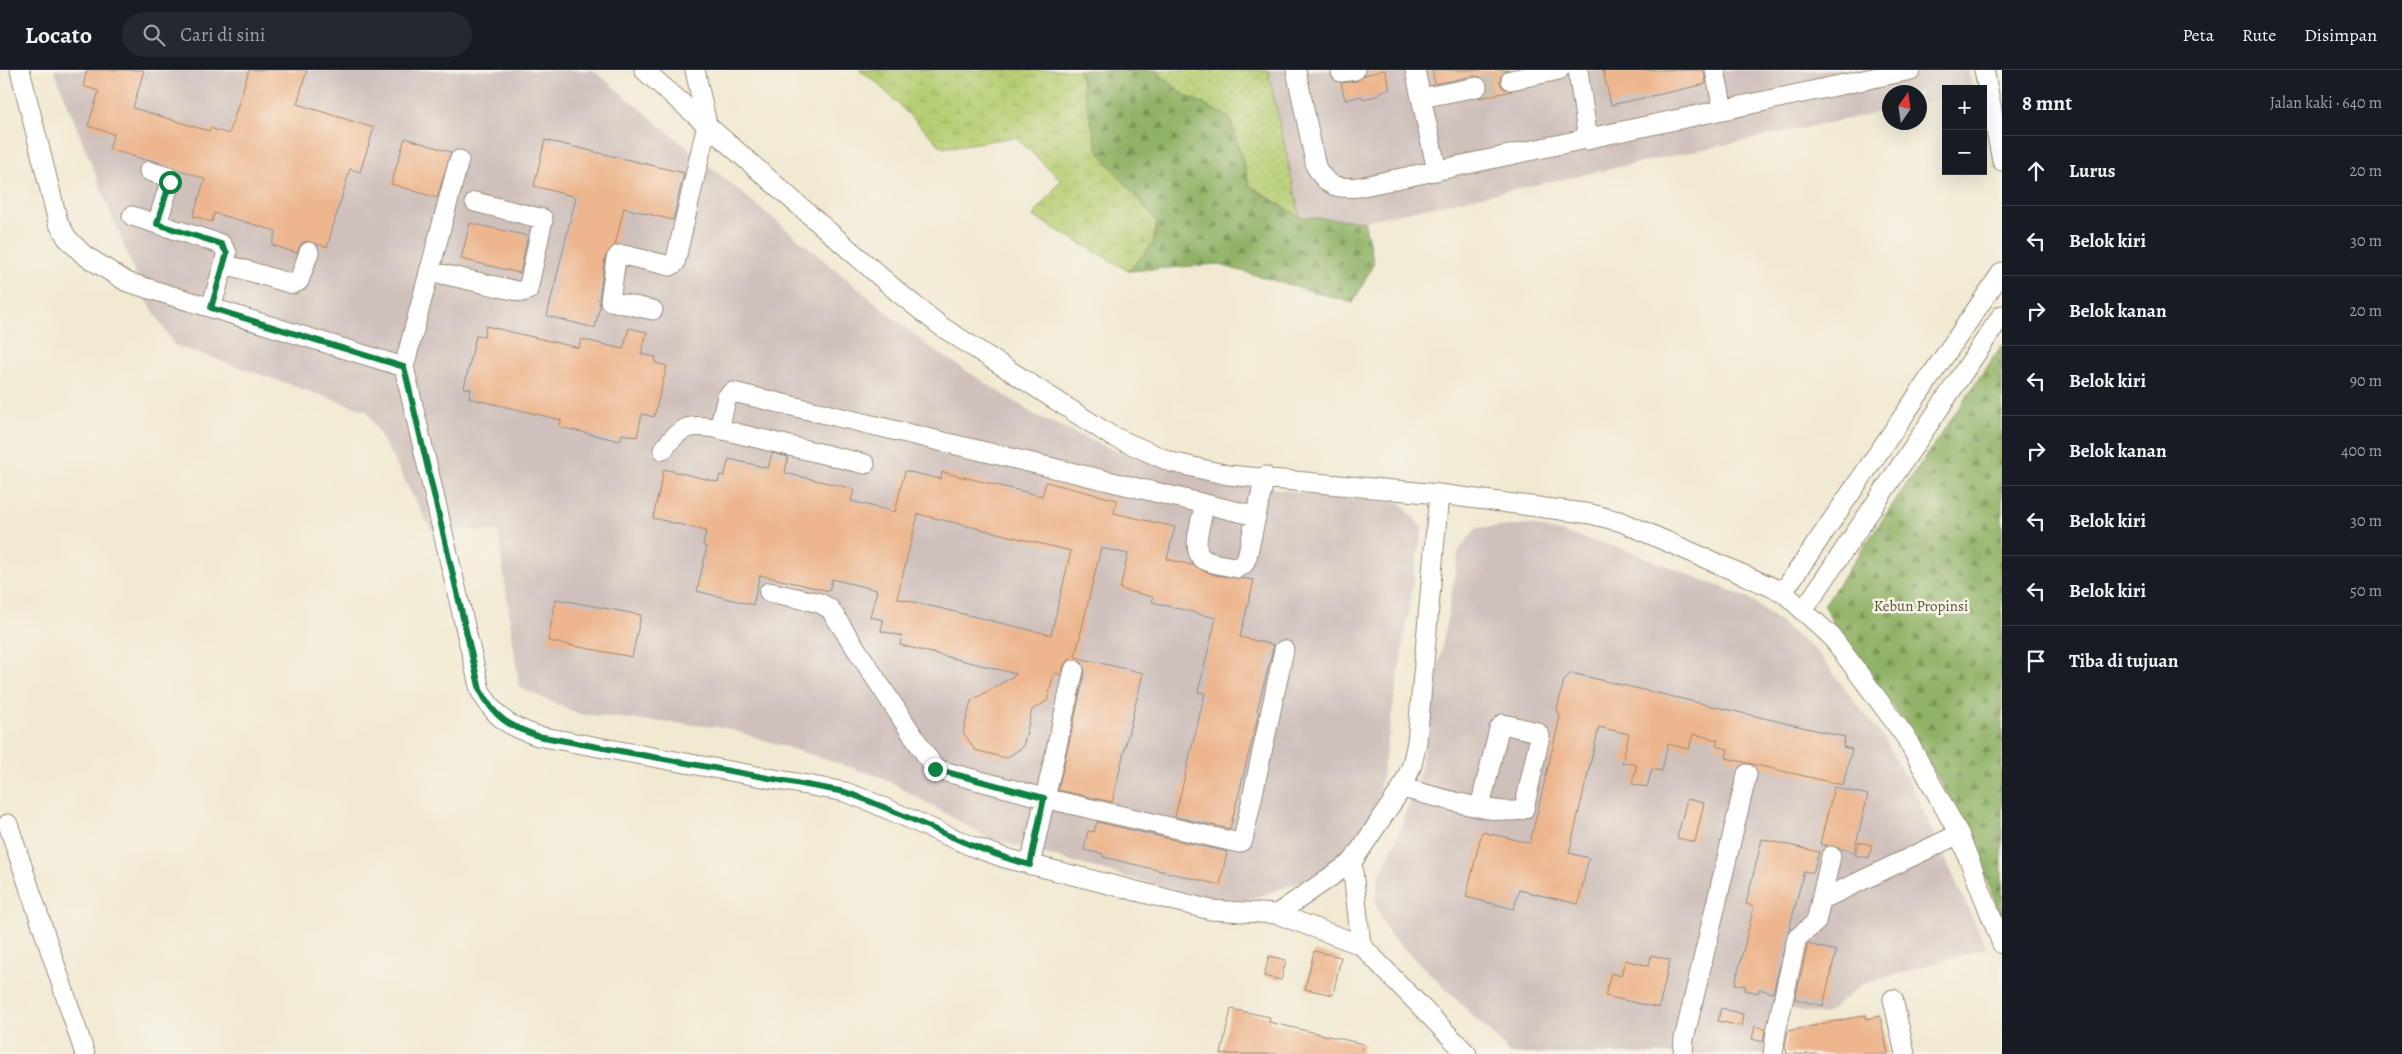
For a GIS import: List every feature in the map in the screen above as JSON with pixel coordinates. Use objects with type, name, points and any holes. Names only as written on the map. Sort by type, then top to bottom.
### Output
[{"type":"lane","points":[[20,70],[58,222],[67,238],[84,255],[127,282],[404,367]]},
{"type":"lane","points":[[644,70],[899,292],[942,327],[1110,434],[1143,451],[1202,471],[1439,494],[1591,514],[1622,522],[1783,592],[1831,636],[1905,736],[1959,834],[2002,944]]},
{"type":"lane","points":[[653,310],[610,301],[616,259],[619,255],[624,255],[670,266],[675,263],[707,124],[695,70]]},
{"type":"lane","points":[[1296,70],[1316,167],[1324,181],[1341,188],[1359,188],[1911,70]]},
{"type":"lane","points":[[1415,70],[1437,171]]},
{"type":"lane","points":[[1510,80],[1559,70]]},
{"type":"lane","points":[[1578,70],[1588,140]]},
{"type":"lane","points":[[1715,70],[1724,110]]},
{"type":"lane","points":[[1984,70],[2002,161]]},
{"type":"lane","points":[[1421,98],[1477,87]]},
{"type":"lane","points":[[458,160],[404,367],[480,690],[490,708],[502,720],[519,730],[538,736],[845,792],[989,853],[1030,865],[1211,910],[1277,914],[1361,945],[1467,1054]]},
{"type":"lane","points":[[149,171],[168,177],[170,182],[157,224]]},
{"type":"lane","points":[[429,271],[522,292],[528,290],[543,219],[475,202]]},
{"type":"lane","points":[[132,216],[221,244],[227,253],[211,308]]},
{"type":"lane","points":[[225,264],[292,284],[299,281],[309,252]]},
{"type":"lane","points":[[1783,592],[2002,272]]},
{"type":"lane","points":[[1804,611],[2002,315]]},
{"type":"lane","points":[[719,428],[727,397],[733,392],[1256,516]]},
{"type":"lane","points":[[663,450],[674,435],[688,426],[719,428],[866,464]]},
{"type":"lane","points":[[1205,504],[1197,543],[1198,554],[1204,560],[1237,568],[1244,564],[1265,476]]},
{"type":"lane","points":[[1277,914],[1352,862],[1402,788],[1412,766],[1417,742],[1439,494]]},
{"type":"lane","points":[[769,592],[820,604],[830,609],[935,769],[1044,798],[1239,843],[1242,840],[1284,650]]},
{"type":"lane","points":[[1030,865],[1074,670]]},
{"type":"lane","points":[[1402,788],[1480,807],[1515,813],[1524,809],[1540,736],[1537,732],[1503,724],[1499,729],[1480,807]]},
{"type":"lane","points":[[1683,1054],[1684,1039],[1747,774]]},
{"type":"lane","points":[[8,824],[85,1054]]},
{"type":"lane","points":[[1821,900],[1959,834]]},
{"type":"lane","points":[[1773,1054],[1776,1032],[1797,938],[1816,922],[1831,856]]},
{"type":"lane","points":[[1352,862],[1361,945]]},
{"type":"lane","points":[[1894,999],[1906,1054]]},
{"type":"shaded area","points":[[54,70],[593,70],[928,346],[1035,415],[1118,452],[1206,477],[1307,494],[1401,503],[1422,528],[1373,831],[1346,865],[1249,900],[1217,902],[991,839],[881,777],[726,728],[578,714],[519,687],[498,531],[432,531],[367,411],[174,345],[144,296]]},
{"type":"shaded area","points":[[1268,70],[1968,70],[1971,85],[1942,85],[1942,100],[1927,103],[1927,85],[1882,85],[1882,111],[1364,221],[1300,217]]},
{"type":"shaded area","points":[[1532,525],[1621,548],[1749,598],[1816,651],[1885,740],[1918,799],[1986,948],[1863,984],[1824,1015],[1782,1007],[1772,1054],[1509,1054],[1503,1045],[1389,934],[1375,903],[1379,876],[1395,843],[1420,773],[1459,550],[1477,528]]},
{"type":"green space","points":[[859,70],[1079,70],[1098,151],[1157,222],[1153,243],[1129,271],[1033,216],[1061,180],[1015,137],[943,148],[875,81]]},
{"type":"green space","points":[[1079,70],[1155,70],[1181,93],[1230,118],[1250,186],[1300,217],[1364,221],[1374,263],[1353,303],[1217,264],[1129,271],[1153,243],[1157,222],[1098,151]]},
{"type":"green space","points":[[1155,70],[1268,70],[1300,217],[1250,186],[1230,118],[1181,93]]},
{"type":"green space","name":"Kebun Propinsi","points":[[2002,345],[2002,919],[1968,831],[1913,734],[1836,629],[1824,605]]},
{"type":"building","points":[[87,70],[144,70],[133,108],[209,131],[210,128],[229,134],[249,70],[307,70],[297,104],[374,128],[360,172],[350,169],[327,247],[306,241],[301,244],[297,253],[272,245],[276,231],[214,213],[212,222],[193,216],[205,179],[152,160],[109,149],[114,134],[88,126],[99,91],[83,86]]},
{"type":"building","points":[[1385,70],[1390,89],[1379,92],[1380,95],[1363,99],[1362,96],[1345,100],[1341,83],[1357,81],[1365,75]]},
{"type":"building","points":[[1432,70],[1507,70],[1501,76],[1500,83],[1503,88],[1512,91],[1479,98],[1488,90],[1488,84],[1481,77],[1474,76],[1435,84]]},
{"type":"building","points":[[1603,70],[1704,70],[1706,84],[1611,105]]},
{"type":"building","points":[[405,138],[451,152],[437,198],[391,184]]},
{"type":"building","points":[[545,140],[684,173],[673,220],[624,208],[615,245],[605,257],[599,299],[600,306],[595,328],[547,316],[576,197],[534,186]]},
{"type":"building","points":[[470,223],[528,236],[520,273],[461,259]]},
{"type":"building","points":[[486,326],[579,348],[581,339],[623,349],[629,328],[647,332],[641,354],[656,357],[655,363],[667,366],[654,417],[642,414],[637,437],[622,434],[620,441],[560,427],[561,420],[469,398],[471,389],[464,388],[476,336],[484,337]]},
{"type":"building","points":[[772,453],[788,457],[785,473],[854,489],[851,501],[895,512],[905,471],[941,479],[942,472],[1042,496],[1046,482],[1117,500],[1114,513],[1175,527],[1167,559],[1195,566],[1214,575],[1254,580],[1240,637],[1274,645],[1230,829],[1175,817],[1205,693],[1198,692],[1216,618],[1152,602],[1153,597],[1120,589],[1128,554],[1101,548],[1075,657],[1143,673],[1112,802],[1058,790],[1085,672],[1081,661],[1070,659],[1065,663],[1061,675],[1054,673],[1047,701],[1032,710],[1023,747],[1006,758],[975,750],[963,732],[971,701],[1017,674],[900,645],[902,636],[881,631],[883,620],[870,617],[877,590],[832,579],[829,591],[760,575],[753,605],[697,591],[707,547],[703,546],[706,531],[653,518],[664,469],[718,482],[720,475],[724,476],[729,459],[768,468]],"holes":[[[918,514],[1071,551],[1051,635],[897,598]]]},
{"type":"building","points":[[556,599],[641,615],[632,657],[548,641]]},
{"type":"building","points":[[1571,673],[1845,737],[1843,747],[1852,749],[1843,785],[1726,758],[1728,749],[1716,746],[1718,740],[1693,734],[1689,749],[1668,744],[1662,771],[1652,769],[1647,787],[1632,784],[1637,765],[1622,762],[1629,734],[1599,727],[1569,853],[1589,858],[1578,904],[1519,890],[1514,909],[1466,897],[1482,832],[1530,843],[1560,717],[1557,709],[1564,680]]},
{"type":"building","points":[[1834,787],[1868,795],[1854,852],[1820,844]]},
{"type":"building","points":[[1687,799],[1704,803],[1695,842],[1677,838]]},
{"type":"building","points":[[1097,822],[1227,852],[1220,885],[1103,857],[1103,854],[1084,850],[1088,831],[1094,832]]},
{"type":"building","points":[[1762,839],[1819,852],[1813,873],[1804,871],[1773,993],[1759,989],[1758,993],[1745,990],[1746,986],[1735,984],[1754,906],[1746,904]]},
{"type":"building","points":[[1859,842],[1872,845],[1869,858],[1855,855]]},
{"type":"building","points":[[1808,944],[1836,951],[1823,1006],[1795,999]]},
{"type":"building","points":[[1314,951],[1341,957],[1333,995],[1305,989]]},
{"type":"building","points":[[1651,955],[1670,960],[1659,1008],[1605,996],[1611,973],[1621,976],[1625,960],[1649,966]]},
{"type":"building","points":[[1269,956],[1286,960],[1281,980],[1264,976]]},
{"type":"building","points":[[1721,1008],[1743,1014],[1741,1026],[1718,1021]]},
{"type":"building","points":[[1231,1009],[1270,1017],[1269,1022],[1363,1044],[1361,1054],[1221,1054]]},
{"type":"building","points":[[1866,1015],[1866,1019],[1880,1016],[1888,1054],[1787,1054],[1785,1047],[1788,1031]]},
{"type":"building","points":[[1755,1026],[1765,1029],[1763,1042],[1752,1039]]},
{"type":"tunnel","points":[[1477,87],[1511,80]]},
{"type":"route","points":[[170,182],[157,224],[221,244],[227,253],[211,308],[404,367],[480,690],[490,708],[502,720],[519,730],[538,736],[845,792],[971,846],[1030,865],[1044,798],[935,769]]}]
